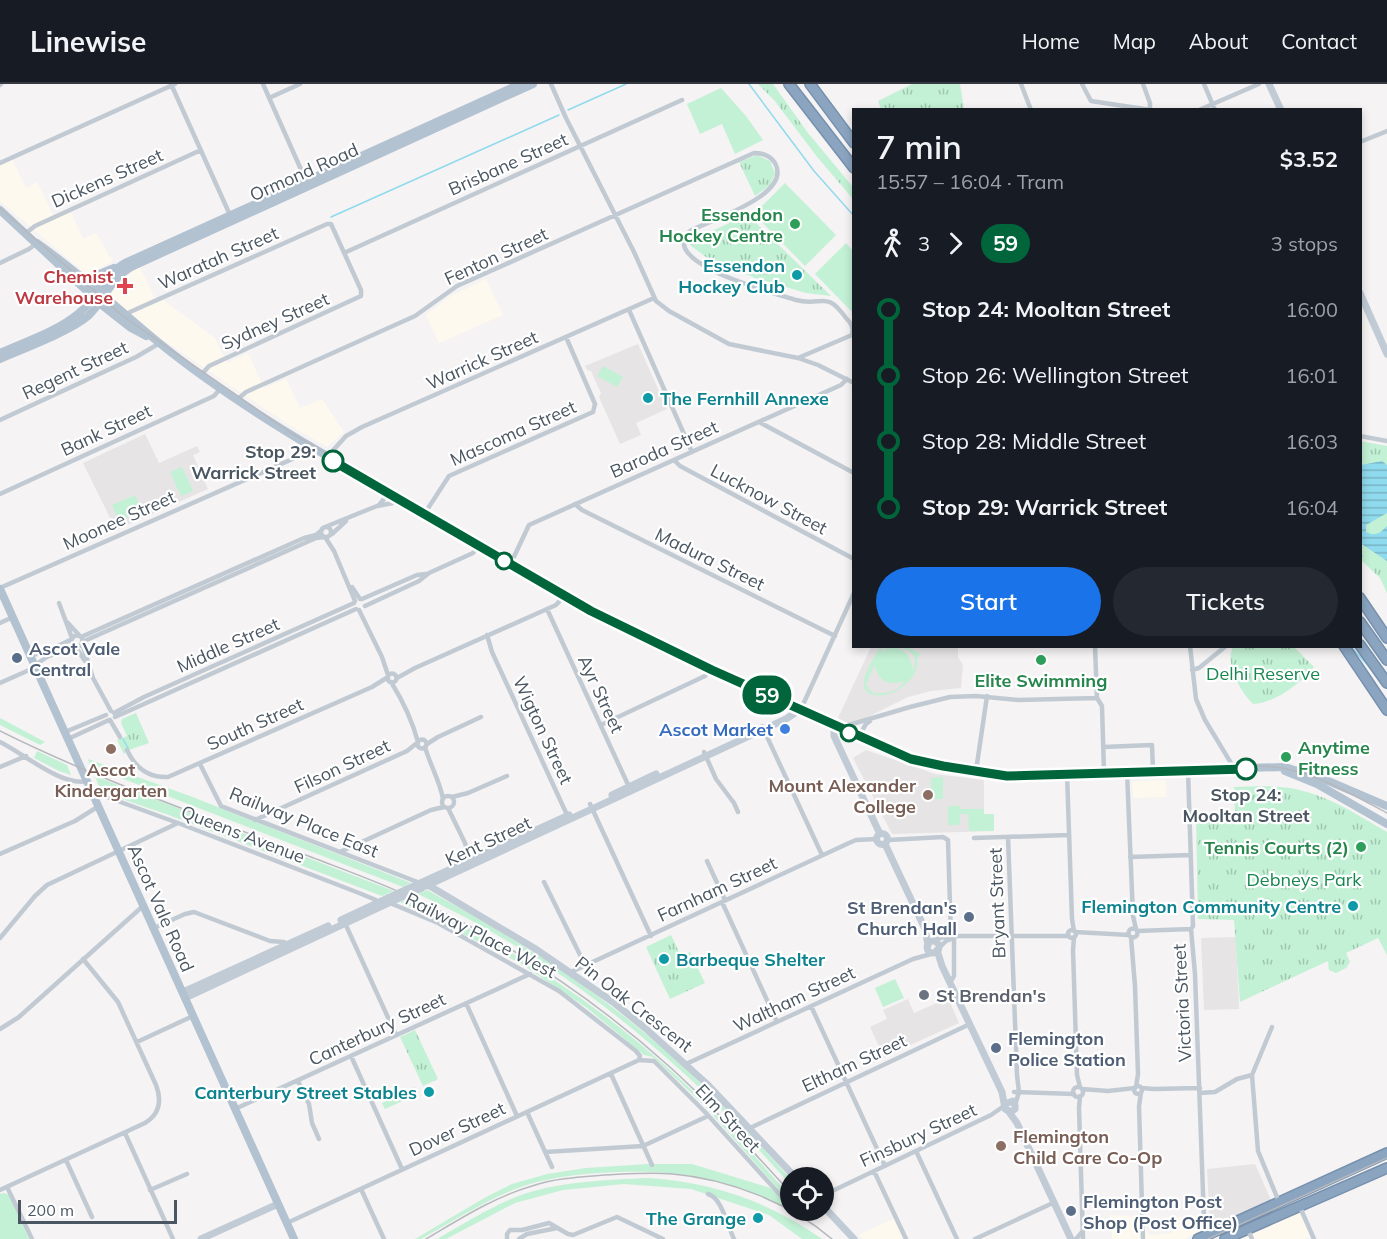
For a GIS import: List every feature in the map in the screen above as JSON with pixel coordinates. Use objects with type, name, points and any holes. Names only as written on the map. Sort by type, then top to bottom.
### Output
[{"type":"highway","points":[[789,84],[852,165]]},
{"type":"highway","points":[[810,84],[852,140]]},
{"type":"highway","points":[[1362,601],[1387,638]]},
{"type":"highway","points":[[1362,625],[1387,659]]},
{"type":"highway","points":[[1345,648],[1387,710]]},
{"type":"highway","points":[[1362,648],[1387,683]]},
{"type":"highway","points":[[1225,1239],[1250,1234],[1297,1200],[1387,1153]]},
{"type":"highway","points":[[1203,1233],[1280,1203],[1297,1200],[1387,1168]]},
{"type":"main road","name":"Ormond Road","points":[[98,297],[119,266],[526,85]]},
{"type":"main road","points":[[0,210],[37,243],[56,264],[123,319]]},
{"type":"main road","name":"Ormond Road","points":[[98,297],[123,272],[231,217]]},
{"type":"main road","points":[[37,243],[60,258],[85,280],[110,312],[160,343],[238,399],[315,449],[607,618],[859,736],[921,760],[976,771],[1009,774],[1262,767],[1294,769],[1387,806]]},
{"type":"main road","points":[[85,280],[119,266]]},
{"type":"main road","points":[[84,320],[98,297]]},
{"type":"main road","points":[[0,353],[71,319],[98,297]]},
{"type":"main road","points":[[0,359],[84,320],[110,312]]},
{"type":"main road","name":"Ascot Vale Road","points":[[0,588],[294,1239]]},
{"type":"main road","points":[[1262,767],[1304,778],[1387,824]]},
{"type":"main road","points":[[1352,803],[1359,793]]},
{"type":"street","points":[[0,163],[172,84],[231,217]]},
{"type":"street","points":[[263,84],[308,183]]},
{"type":"street","points":[[269,98],[300,84]]},
{"type":"street","points":[[551,84],[654,298],[669,310],[738,348],[798,358],[852,382]]},
{"type":"street","points":[[1021,84],[1030,108]]},
{"type":"street","points":[[1082,84],[1091,101],[1144,108]]},
{"type":"street","points":[[1143,84],[1151,108]]},
{"type":"street","points":[[1204,84],[1214,107],[1259,84]]},
{"type":"street","points":[[1269,84],[1280,108]]},
{"type":"street","name":"Brisbane Street","points":[[344,253],[682,100]]},
{"type":"street","points":[[1362,141],[1387,130]]},
{"type":"street","name":"Dickens Street","points":[[26,233],[35,226],[201,150]]},
{"type":"street","name":"Fenton Street","points":[[238,399],[246,392],[415,315],[457,286],[754,153],[770,158],[777,169],[774,184],[757,200],[690,231],[683,240],[685,252],[708,269],[731,278],[802,302],[825,300],[832,302],[852,327]]},
{"type":"street","name":"Waratah Street","points":[[123,319],[265,251],[329,224],[344,253]]},
{"type":"street","points":[[0,263],[32,248],[37,243]]},
{"type":"street","name":"Sydney Street","points":[[202,374],[209,366],[355,300],[361,295],[344,253]]},
{"type":"street","name":"Warrick Street","points":[[328,456],[352,432],[654,298]]},
{"type":"street","points":[[1362,298],[1387,354]]},
{"type":"street","points":[[629,310],[692,452]]},
{"type":"street","name":"Fenton Street","points":[[798,358],[852,334]]},
{"type":"street","name":"Mascoma Street","points":[[425,513],[446,478],[452,474],[595,410],[595,404],[566,338]]},
{"type":"street","name":"Regent Street","points":[[0,420],[136,357],[160,343]]},
{"type":"street","name":"Baroda Street","points":[[511,563],[529,525],[841,385],[847,379]]},
{"type":"street","name":"Bank Street","points":[[0,494],[214,396],[222,388]]},
{"type":"street","points":[[759,422],[852,472]]},
{"type":"street","points":[[1362,436],[1387,441]]},
{"type":"street","name":"Moonee Street","points":[[0,588],[315,449]]},
{"type":"street","name":"Lucknow Street","points":[[674,460],[680,466],[852,558]]},
{"type":"street","points":[[377,506],[389,493]]},
{"type":"street","points":[[0,684],[36,666],[47,657],[75,646],[81,639],[305,537],[315,535],[323,529],[377,506],[391,503],[398,498]]},
{"type":"street","name":"Madura Street","points":[[575,504],[582,510],[834,636]]},
{"type":"street","points":[[250,564],[317,537],[331,535],[348,520]]},
{"type":"street","points":[[323,529],[330,529],[334,551]]},
{"type":"street","points":[[323,529],[322,534],[334,551],[349,582],[474,861]]},
{"type":"street","name":"Middle Street","points":[[67,735],[111,716],[144,697],[359,604],[417,575],[429,573],[473,553],[479,545]]},
{"type":"street","name":"South Street","points":[[127,750],[135,766],[159,777],[168,777],[547,609],[559,603],[565,595]]},
{"type":"street","points":[[801,709],[852,597]]},
{"type":"street","points":[[58,603],[75,646],[88,666],[120,737]]},
{"type":"street","name":"Ayr Street","points":[[547,609],[630,789]]},
{"type":"street","points":[[0,622],[13,617]]},
{"type":"street","points":[[65,619],[81,639],[88,666]]},
{"type":"street","points":[[30,655],[44,653],[74,636],[81,639]]},
{"type":"street","name":"Wigton Street","points":[[485,636],[568,817]]},
{"type":"street","points":[[1095,648],[1097,698],[1102,706],[1104,772]]},
{"type":"street","points":[[1190,648],[1193,687],[1200,709],[1234,768]]},
{"type":"street","points":[[1192,670],[1199,668],[1224,648]]},
{"type":"street","points":[[601,725],[705,676],[713,668]]},
{"type":"street","points":[[842,728],[940,699],[965,696],[1019,700],[1097,698]]},
{"type":"street","points":[[976,771],[987,696]]},
{"type":"street","name":"Kent Street","points":[[184,995],[763,727],[784,716],[792,705]]},
{"type":"street","name":"Kent Street","points":[[763,727],[792,716],[801,709]]},
{"type":"street","name":"Filson Street","points":[[255,820],[480,717]]},
{"type":"street","points":[[859,736],[872,719]]},
{"type":"street","points":[[834,724],[834,736],[879,843],[943,837],[946,841],[953,938],[954,976],[950,983]]},
{"type":"street","points":[[763,727],[822,855]]},
{"type":"street","points":[[0,742],[40,766],[72,781],[78,783],[87,781]]},
{"type":"street","points":[[1102,747],[1152,745],[1154,771]]},
{"type":"street","points":[[704,754],[716,780],[734,803],[738,812]]},
{"type":"street","points":[[0,767],[26,756]]},
{"type":"street","name":"Railway Place East","points":[[200,764],[218,803],[225,808],[422,886]]},
{"type":"street","name":"Victoria Street","points":[[1188,770],[1203,1233]]},
{"type":"street","points":[[1127,772],[1143,1239]]},
{"type":"street","points":[[1066,773],[1083,1239]]},
{"type":"street","points":[[340,852],[507,776]]},
{"type":"street","name":"Queens Avenue","points":[[93,792],[374,899],[379,905]]},
{"type":"street","points":[[591,807],[651,936]]},
{"type":"street","points":[[0,854],[100,808]]},
{"type":"street","points":[[0,938],[42,889],[61,877],[178,823]]},
{"type":"street","points":[[974,838],[1069,835]]},
{"type":"street","name":"Farnham Street","points":[[571,972],[822,855],[856,840],[878,836]]},
{"type":"street","name":"Bryant Street","points":[[1008,837],[1017,1075],[1017,1092],[1010,1106]]},
{"type":"street","points":[[886,842],[933,947],[1073,1239],[1082,1233],[1083,1228]]},
{"type":"street","points":[[1130,857],[1191,855]]},
{"type":"street","points":[[707,861],[777,1022]]},
{"type":"street","points":[[544,882],[585,965]]},
{"type":"street","name":"Pin Oak Crescent","points":[[422,886],[500,926],[571,972],[645,1028],[686,1064],[786,1167]]},
{"type":"street","name":"Railway Place West","points":[[391,900],[438,923],[560,991],[636,1051],[639,1058]]},
{"type":"street","points":[[0,1029],[19,1017],[144,905]]},
{"type":"street","points":[[154,928],[194,912],[270,941],[284,942],[289,946]]},
{"type":"street","points":[[344,921],[396,1035]]},
{"type":"street","points":[[1072,934],[1192,932]]},
{"type":"street","name":"Waltham Street","points":[[686,1064],[913,959],[947,936],[953,938],[1072,934]]},
{"type":"street","points":[[933,947],[953,938]]},
{"type":"street","points":[[270,941],[277,952]]},
{"type":"street","points":[[0,1190],[150,1120],[159,1106],[158,1090],[115,996],[83,959]]},
{"type":"street","name":"Canterbury Street","points":[[235,1109],[530,974]]},
{"type":"street","points":[[466,1003],[517,1116]]},
{"type":"street","points":[[811,1006],[885,1166]]},
{"type":"street","points":[[137,1042],[193,1016]]},
{"type":"street","name":"Eltham Street","points":[[750,1128],[970,1024]]},
{"type":"street","points":[[1272,1027],[1252,1075],[1258,1151],[1280,1203]]},
{"type":"street","points":[[351,1056],[402,1169]]},
{"type":"street","name":"Elm Street","points":[[639,1058],[652,1060],[780,1194]]},
{"type":"street","name":"Dover Street","points":[[287,1223],[611,1074],[639,1058]]},
{"type":"street","points":[[611,1074],[652,1165]]},
{"type":"street","points":[[1017,1092],[1154,1089],[1215,1092],[1237,1079],[1252,1075]]},
{"type":"street","points":[[298,1081],[309,1104],[312,1123],[319,1139]]},
{"type":"street","name":"Finsbury Street","points":[[834,1190],[1010,1106]]},
{"type":"street","points":[[527,1112],[552,1167]]},
{"type":"street","points":[[545,1152],[643,1146],[708,1116]]},
{"type":"street","points":[[125,1133],[172,1239]]},
{"type":"street","points":[[916,1151],[957,1239]]},
{"type":"street","points":[[66,1160],[92,1217]]},
{"type":"street","points":[[874,1171],[906,1239]]},
{"type":"street","points":[[150,1190],[187,1174]]},
{"type":"street","points":[[8,1187],[32,1239]]},
{"type":"street","points":[[361,1189],[384,1239]]},
{"type":"street","points":[[708,1194],[714,1196],[720,1203],[725,1222],[734,1239]]},
{"type":"street","points":[[1297,1200],[1314,1239]]},
{"type":"street","points":[[975,1239],[1054,1202]]},
{"type":"street","points":[[201,1239],[278,1204]]},
{"type":"street","points":[[507,1239],[509,1231],[547,1224],[553,1224],[573,1235],[619,1217],[663,1239]]},
{"type":"street","points":[[834,1218],[854,1239]]},
{"type":"street","points":[[519,1239],[524,1235],[552,1228],[562,1230]]},
{"type":"shaded area","points":[[10,155],[26,188],[37,182],[53,215],[69,208],[83,239],[96,233],[113,262],[86,274],[0,201],[0,161]]},
{"type":"shaded area","points":[[140,267],[154,297],[164,301],[215,338],[227,363],[248,353],[264,388],[286,379],[300,408],[322,399],[344,432],[327,447],[284,422],[140,324],[109,297],[124,276]]},
{"type":"shaded area","points":[[486,279],[503,315],[439,343],[426,315],[449,297]]},
{"type":"shaded area","points":[[638,344],[667,409],[636,423],[641,435],[620,444],[599,397],[601,393],[591,371],[585,366]]},
{"type":"shaded area","points":[[145,434],[159,463],[197,446],[200,452],[193,455],[208,489],[116,530],[83,463]]},
{"type":"shaded area","points":[[871,648],[958,648],[958,657],[963,665],[961,688],[931,691],[908,697],[852,725],[838,718]]},
{"type":"shaded area","name":"Mount Alexander College","points":[[866,750],[935,774],[984,780],[984,814],[994,814],[994,831],[892,834],[853,758]]},
{"type":"shaded area","points":[[1166,780],[1166,797],[1133,798],[1132,781]]},
{"type":"shaded area","points":[[1236,937],[1239,1009],[1204,1010],[1201,938]]},
{"type":"shaded area","points":[[948,998],[959,1023],[884,1057],[870,1027],[887,1019],[883,1010],[908,999],[914,1013]]},
{"type":"shaded area","points":[[1255,1164],[1271,1200],[1210,1227],[1207,1169]]},
{"type":"shaded area","points":[[1301,1208],[1312,1236],[1304,1239],[1232,1239]]},
{"type":"shaded area","points":[[1110,1215],[1138,1216],[1149,1235],[1173,1233],[1173,1217],[1204,1216],[1205,1229],[1184,1239],[1112,1239]]},
{"type":"shaded area","points":[[895,1218],[904,1239],[864,1239],[858,1235]]},
{"type":"green space","points":[[758,84],[773,84],[808,133],[852,186],[852,198],[818,158],[774,100]]},
{"type":"green space","points":[[912,84],[960,84],[964,108],[881,108],[878,101]]},
{"type":"green space","points":[[721,88],[746,116],[763,140],[735,154],[722,124],[700,134],[687,104]]},
{"type":"green space","points":[[757,155],[770,161],[775,173],[770,185],[755,196],[739,162]]},
{"type":"green space","name":"Essendon Hockey Centre","points":[[785,183],[836,235],[805,266],[754,214]]},
{"type":"green space","points":[[748,214],[831,296],[806,293],[755,278],[706,257],[690,245],[708,233]]},
{"type":"green space","name":"Essendon Hockey Centre","points":[[846,243],[852,250],[852,312],[815,274]]},
{"type":"green space","points":[[603,366],[623,377],[617,387],[597,376]]},
{"type":"green space","points":[[1362,441],[1387,446],[1387,593],[1380,578],[1362,561]]},
{"type":"green space","points":[[182,467],[193,491],[181,496],[170,472]]},
{"type":"green space","points":[[135,495],[141,510],[119,521],[112,505]]},
{"type":"green space","points":[[879,648],[883,648],[880,652],[892,648],[903,650],[910,658],[912,671],[914,656],[903,648],[921,654],[917,655],[917,667],[912,678],[903,686],[892,692],[882,695],[872,695],[866,690],[864,681],[868,668]],"holes":[[[875,664],[878,675],[889,683],[905,681],[891,692],[873,693],[866,684]]]},
{"type":"green space","name":"Delhi Reserve","points":[[1233,648],[1295,648],[1314,667],[1286,692],[1270,700],[1253,704],[1243,692],[1235,676],[1231,652]]},
{"type":"green space","points":[[136,713],[149,743],[124,754],[117,740],[127,736],[121,723],[122,719]]},
{"type":"green space","points":[[0,718],[45,742],[40,745],[0,725]]},
{"type":"green space","points":[[37,751],[67,765],[71,775],[34,758]]},
{"type":"green space","points":[[88,759],[190,796],[411,883],[403,887],[90,766]]},
{"type":"green space","points":[[95,776],[394,891],[382,896],[166,814],[101,792]]},
{"type":"green space","points":[[943,777],[943,799],[931,799],[931,778]]},
{"type":"green space","name":"Debneys Park","points":[[1234,787],[1276,787],[1303,791],[1340,805],[1387,832],[1387,955],[1378,938],[1346,953],[1350,962],[1346,968],[1336,973],[1329,970],[1328,961],[1240,1002],[1234,920],[1198,919],[1196,817],[1235,815]]},
{"type":"green space","points":[[948,806],[960,806],[961,809],[984,809],[984,814],[994,814],[994,831],[969,831],[968,814],[960,814],[960,825],[948,825]]},
{"type":"green space","points":[[427,890],[483,921],[616,1010],[661,1047],[718,1101],[780,1167],[780,1173],[694,1082],[619,1018],[522,950],[454,911],[418,894]]},
{"type":"green space","points":[[410,898],[445,915],[512,953],[608,1018],[638,1042],[716,1114],[780,1185],[780,1191],[703,1104],[653,1057],[644,1055],[587,1008],[520,963],[400,902]]},
{"type":"green space","points":[[671,935],[681,956],[690,952],[705,983],[670,999],[646,947]]},
{"type":"green space","points":[[895,979],[904,998],[883,1007],[875,988]]},
{"type":"green space","points":[[415,1030],[438,1079],[423,1086],[400,1037]]},
{"type":"green space","points":[[415,1087],[418,1094],[385,1109],[382,1103]]},
{"type":"green space","points":[[692,1164],[780,1191],[780,1205],[719,1182],[675,1173],[589,1174],[548,1179],[518,1188],[481,1205],[421,1239],[415,1239],[512,1184],[547,1174],[586,1168]]},
{"type":"green space","points":[[649,1178],[718,1189],[780,1213],[780,1221],[794,1221],[822,1239],[802,1239],[769,1215],[691,1189],[624,1184],[563,1190],[515,1203],[446,1239],[437,1239],[490,1209],[524,1194],[570,1184]]},
{"type":"green space","points":[[0,1194],[9,1195],[29,1239],[0,1239]]},
{"type":"water","points":[[1382,461],[1387,465],[1387,513],[1366,525],[1366,532],[1378,534],[1387,526],[1387,561],[1362,544],[1362,465]]},
{"type":"waterway","points":[[568,110],[626,84]]},
{"type":"waterway","points":[[749,84],[814,171],[852,214]]},
{"type":"waterway","points":[[331,217],[559,115]]},
{"type":"waterway","points":[[1352,648],[1374,672]]},
{"type":"waterway","points":[[123,739],[128,748]]},
{"type":"tram line","points":[[0,208],[124,317],[291,433],[611,618],[860,734],[921,759],[997,772],[1279,767],[1327,782],[1387,813]]},
{"type":"tram line","name":"59","points":[[333,461],[591,611],[712,670],[911,759],[1007,776],[1246,769]]},
{"type":"tram line","points":[[1208,1239],[1387,1158]]},
{"type":"railway","points":[[0,731],[154,798],[385,885],[493,939],[585,998],[643,1044],[702,1098],[780,1181]]},
{"type":"railway","points":[[426,1239],[491,1202],[541,1183],[586,1176],[656,1173],[694,1177],[737,1187],[797,1214],[832,1239]]},
{"type":"place","name":"Essendon Hockey Centre","points":[[795,224]]},
{"type":"place","name":"Essendon Hockey Club","points":[[797,275]]},
{"type":"place","name":"Chemist Warehouse","points":[[125,286]]},
{"type":"place","name":"The Fernhill Annexe","points":[[648,398]]},
{"type":"place","name":"Stop 29: Warrick Street","points":[[333,461]]},
{"type":"place","name":"Ascot Vale Central","points":[[17,658]]},
{"type":"place","name":"Elite Swimming","points":[[1041,660]]},
{"type":"place","name":"Ascot Market","points":[[785,729]]},
{"type":"place","name":"Ascot Kindergarten","points":[[111,749]]},
{"type":"place","name":"Anytime Fitness","points":[[1286,757]]},
{"type":"place","name":"Stop 24: Mooltan Street","points":[[1246,769]]},
{"type":"place","name":"Mount Alexander College","points":[[928,795]]},
{"type":"place","name":"Tennis Courts (2)","points":[[1361,847]]},
{"type":"place","name":"Flemington Community Centre","points":[[1353,906]]},
{"type":"place","name":"St Brendan's Church Hall","points":[[969,917]]},
{"type":"place","name":"Barbeque Shelter","points":[[664,959]]},
{"type":"place","name":"St Brendan's","points":[[924,995]]},
{"type":"place","name":"Flemington Police Station","points":[[996,1048]]},
{"type":"place","name":"Canterbury Street Stables","points":[[429,1092]]},
{"type":"place","name":"Flemington Child Care Co-Op","points":[[1001,1146]]},
{"type":"place","name":"Flemington Post Shop (Post Office)","points":[[1071,1211]]},
{"type":"place","name":"The Grange","points":[[758,1218]]}]
